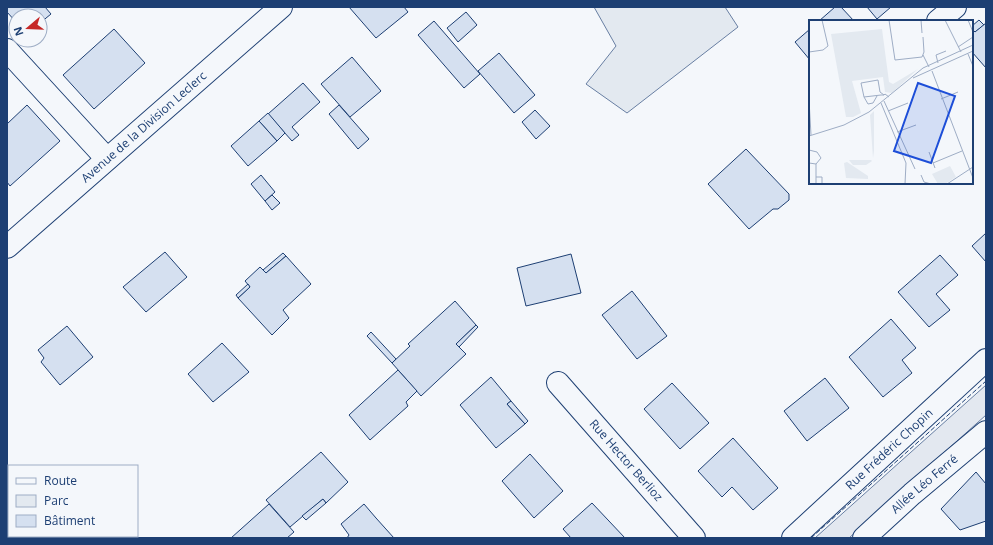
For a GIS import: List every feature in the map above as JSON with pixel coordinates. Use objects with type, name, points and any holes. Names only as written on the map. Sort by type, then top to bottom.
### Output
[{"type":"street","name":"Avenue de la Division Leclerc","points":[[7,247],[281,7]]},
{"type":"street","points":[[939,20],[955,7]]},
{"type":"street","points":[[7,50],[107,159]]},
{"type":"street","name":"Rue Frédéric Chopin","points":[[793,538],[986,360]]},
{"type":"street","name":"Rue Hector Berlioz","points":[[558,383],[694,538]]},
{"type":"street","name":"Allée Léo Ferré","points":[[864,538],[912,494],[986,432]]},
{"type":"green space","points":[[594,7],[725,7],[738,27],[627,113],[586,84],[616,46]]},
{"type":"shaded area","points":[[986,385],[986,415],[849,538],[815,538]]},
{"type":"building","points":[[7,7],[46,8],[8,8],[8,13]]},
{"type":"building","points":[[349,7],[404,7],[408,12],[376,38]]},
{"type":"building","points":[[835,7],[841,7],[853,20],[820,20]]},
{"type":"building","points":[[867,7],[891,7],[877,19]]},
{"type":"building","points":[[466,12],[477,25],[458,42],[447,28]]},
{"type":"building","points":[[979,20],[984,25],[975,32],[973,30],[973,25]]},
{"type":"building","points":[[434,21],[480,74],[464,88],[418,35]]},
{"type":"building","points":[[986,23],[986,68],[973,53],[973,30],[975,32]]},
{"type":"building","points":[[114,29],[145,63],[94,109],[63,75]]},
{"type":"building","points":[[809,30],[809,59],[795,42]]},
{"type":"building","points":[[499,53],[535,95],[514,113],[478,71]]},
{"type":"building","points":[[352,57],[381,91],[350,117],[321,84]]},
{"type":"building","points":[[303,83],[320,102],[292,127],[299,135],[292,141],[268,114]]},
{"type":"building","points":[[27,105],[60,141],[10,186],[7,182],[7,124]]},
{"type":"building","points":[[339,105],[369,139],[358,149],[329,114]]},
{"type":"building","points":[[535,110],[550,126],[536,139],[522,122]]},
{"type":"building","points":[[268,113],[285,133],[277,141],[259,121]]},
{"type":"building","points":[[259,121],[277,141],[248,166],[231,146]]},
{"type":"building","points":[[746,149],[789,194],[789,200],[778,209],[773,209],[749,229],[708,184]]},
{"type":"building","points":[[261,175],[275,192],[265,201],[251,184]]},
{"type":"building","points":[[272,195],[280,203],[272,210],[265,201]]},
{"type":"building","points":[[986,233],[986,262],[972,246]]},
{"type":"building","points":[[165,252],[187,277],[146,312],[123,287]]},
{"type":"building","points":[[283,253],[286,256],[266,273],[263,270]]},
{"type":"building","points":[[571,254],[581,293],[526,306],[517,268]]},
{"type":"building","points":[[940,255],[958,275],[936,294],[950,310],[929,327],[898,292]]},
{"type":"building","points":[[286,256],[311,284],[283,310],[289,318],[272,335],[238,298],[250,287],[245,281],[260,267],[266,273]]},
{"type":"building","points":[[248,284],[250,287],[238,298],[236,295]]},
{"type":"building","points":[[632,291],[667,336],[637,359],[602,315]]},
{"type":"building","points":[[455,301],[476,325],[456,344],[466,354],[421,396],[392,363],[410,346],[408,344]]},
{"type":"building","points":[[891,319],[916,348],[902,360],[912,373],[883,397],[849,357]]},
{"type":"building","points":[[476,325],[478,327],[459,347],[456,344]]},
{"type":"building","points":[[67,326],[93,357],[60,385],[41,362],[44,358],[38,350]]},
{"type":"building","points":[[371,332],[396,359],[392,363],[367,336]]},
{"type":"building","points":[[222,343],[249,372],[213,402],[188,374]]},
{"type":"building","points":[[398,370],[417,391],[406,402],[408,406],[370,440],[349,415]]},
{"type":"building","points":[[491,377],[511,401],[507,404],[525,424],[496,448],[460,405]]},
{"type":"building","points":[[825,378],[849,408],[807,441],[784,411]]},
{"type":"building","points":[[672,383],[709,423],[680,449],[644,409]]},
{"type":"building","points":[[511,401],[528,421],[525,424],[507,404]]},
{"type":"building","points":[[733,438],[778,488],[753,510],[732,487],[722,497],[698,471]]},
{"type":"building","points":[[321,452],[348,482],[326,503],[323,499],[290,527],[266,500]]},
{"type":"building","points":[[530,454],[563,491],[534,518],[502,481]]},
{"type":"building","points":[[7,468],[8,537],[98,538],[7,538]]},
{"type":"building","points":[[976,472],[986,484],[986,521],[960,530],[941,509]]},
{"type":"building","points":[[323,499],[326,503],[306,520],[302,516]]},
{"type":"building","points":[[592,503],[625,538],[571,538],[563,529]]},
{"type":"building","points":[[269,504],[294,532],[287,538],[231,538]]},
{"type":"building","points":[[364,504],[394,538],[347,538],[349,535],[341,524]]},
{"type":"fence","points":[[811,538],[986,381]]}]
